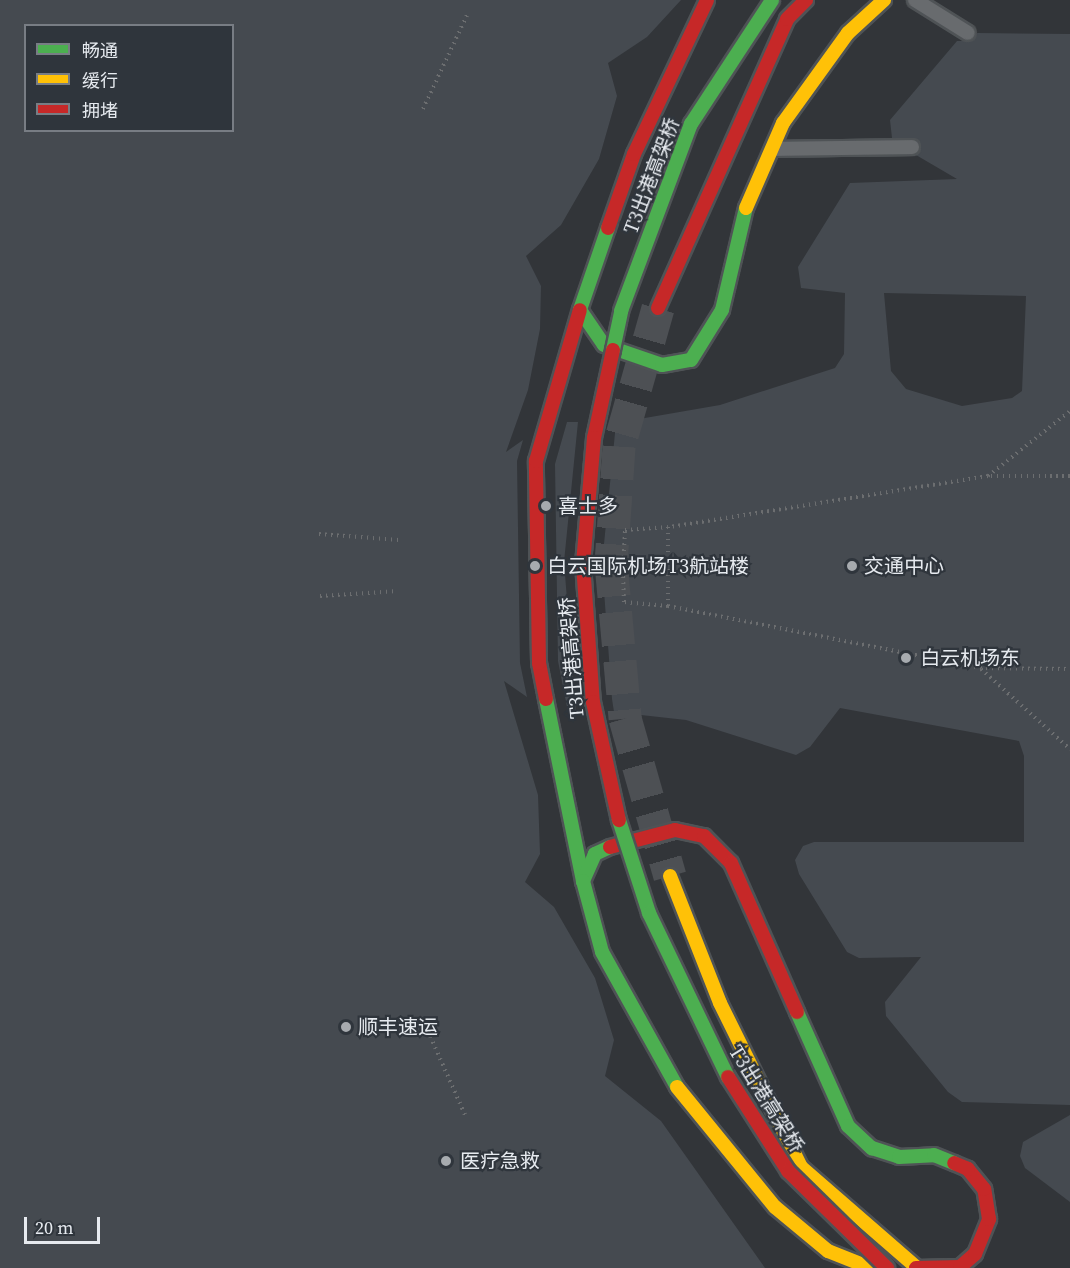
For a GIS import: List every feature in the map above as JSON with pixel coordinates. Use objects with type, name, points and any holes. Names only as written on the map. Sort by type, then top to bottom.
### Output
[{"type":"main road","points":[[706,0],[634,154],[580,310],[536,473],[539,663],[583,882],[602,952],[684,1100],[775,1207],[828,1251],[871,1268]]},
{"type":"main road","name":"T3出港高架桥","points":[[772,0],[691,124],[621,311],[594,438],[583,564],[593,702],[616,811],[649,913],[714,1054],[788,1171],[886,1268]]},
{"type":"main road","points":[[658,308],[787,19],[806,0]]},
{"type":"main road","points":[[580,310],[604,345],[662,365],[691,360],[722,310],[737,229],[783,123],[848,33],[884,0]]},
{"type":"main road","points":[[583,882],[595,854],[632,837],[675,830],[704,836],[731,863],[848,1126],[872,1148],[899,1157],[934,1155],[969,1168],[984,1190],[989,1219],[975,1254],[960,1267],[917,1268],[801,1167],[720,1003],[670,876]]},
{"type":"lane","points":[[915,0],[968,33]]},
{"type":"lane","points":[[772,149],[912,147]]},
{"type":"path","points":[[423,109],[467,15]]},
{"type":"path","points":[[988,477],[1070,411]]},
{"type":"path","points":[[1070,476],[988,477],[668,527],[626,530],[623,569],[624,602],[668,606],[980,668],[1070,669]]},
{"type":"path","points":[[668,527],[668,606]]},
{"type":"path","points":[[319,534],[399,540]]},
{"type":"path","points":[[320,597],[398,591]]},
{"type":"path","points":[[980,668],[1070,749]]},
{"type":"path","points":[[423,1020],[465,1115]]},
{"type":"building","name":"白云国际机场T3航站楼","points":[[0,0],[681,0],[647,37],[608,63],[617,96],[599,159],[561,225],[526,256],[541,286],[540,329],[528,390],[506,452],[523,440],[517,461],[520,663],[527,697],[504,681],[538,795],[540,854],[525,882],[554,907],[595,978],[614,1040],[605,1076],[661,1121],[765,1268],[0,1268]]},
{"type":"building","points":[[977,33],[1070,34],[1070,1105],[962,1102],[948,1092],[886,1016],[885,1002],[921,957],[859,958],[847,952],[799,874],[795,860],[803,846],[814,842],[1024,842],[1024,756],[1019,741],[840,708],[810,747],[796,755],[686,720],[614,712],[612,699],[602,564],[616,423],[720,405],[835,368],[844,354],[845,293],[801,288],[798,267],[850,183],[957,179],[916,155],[921,147],[917,140],[892,138],[890,120],[957,41],[972,41]],"holes":[[[884,293],[1026,296],[1022,391],[1012,398],[962,406],[906,389],[891,371]]]},
{"type":"building","points":[[567,422],[578,422],[564,562],[576,712],[568,712],[558,661],[555,464]]},
{"type":"building","points":[[1070,1115],[1070,1202],[1025,1168],[1020,1156],[1023,1142]]},
{"type":"tunnel","points":[[658,308],[619,446],[611,563],[625,718],[670,876]]},
{"type":"traffic: fast","points":[[613,350],[621,311],[691,124],[772,0]]},
{"type":"traffic: fast","points":[[608,228],[580,310],[604,345],[662,365],[691,360],[722,310],[746,208]]},
{"type":"traffic: fast","points":[[546,699],[583,881]]},
{"type":"traffic: fast","points":[[619,820],[649,913],[728,1077]]},
{"type":"traffic: fast","points":[[610,847],[595,854],[583,881],[602,952],[677,1087]]},
{"type":"traffic: fast","points":[[797,1012],[848,1126],[872,1148],[899,1157],[934,1155],[954,1163]]},
{"type":"traffic: slow","points":[[746,208],[783,123],[848,33],[884,0]]},
{"type":"traffic: slow","points":[[670,876],[720,1003],[801,1167],[917,1268]]},
{"type":"traffic: slow","points":[[677,1087],[775,1207],[828,1251],[871,1268]]},
{"type":"traffic: jam","points":[[608,228],[634,154],[707,0]]},
{"type":"traffic: jam","points":[[658,308],[787,19],[806,0]]},
{"type":"traffic: jam","points":[[546,699],[539,663],[536,461],[580,310]]},
{"type":"traffic: jam","points":[[613,350],[594,438],[583,564],[593,702],[619,820]]},
{"type":"traffic: jam","points":[[610,847],[675,830],[704,836],[731,863],[797,1012]]},
{"type":"traffic: jam","points":[[728,1077],[788,1171],[887,1268]]},
{"type":"traffic: jam","points":[[916,1268],[960,1267],[975,1254],[989,1219],[984,1189],[968,1169],[954,1163]]},
{"type":"place","name":"喜士多","points":[[546,506]]},
{"type":"place","name":"白云国际机场T3航站楼","points":[[535,566]]},
{"type":"place","name":"交通中心","points":[[852,566]]},
{"type":"place","name":"白云机场东","points":[[906,658]]},
{"type":"place","name":"顺丰速运","points":[[346,1027]]},
{"type":"place","name":"医疗急救","points":[[446,1161]]}]
